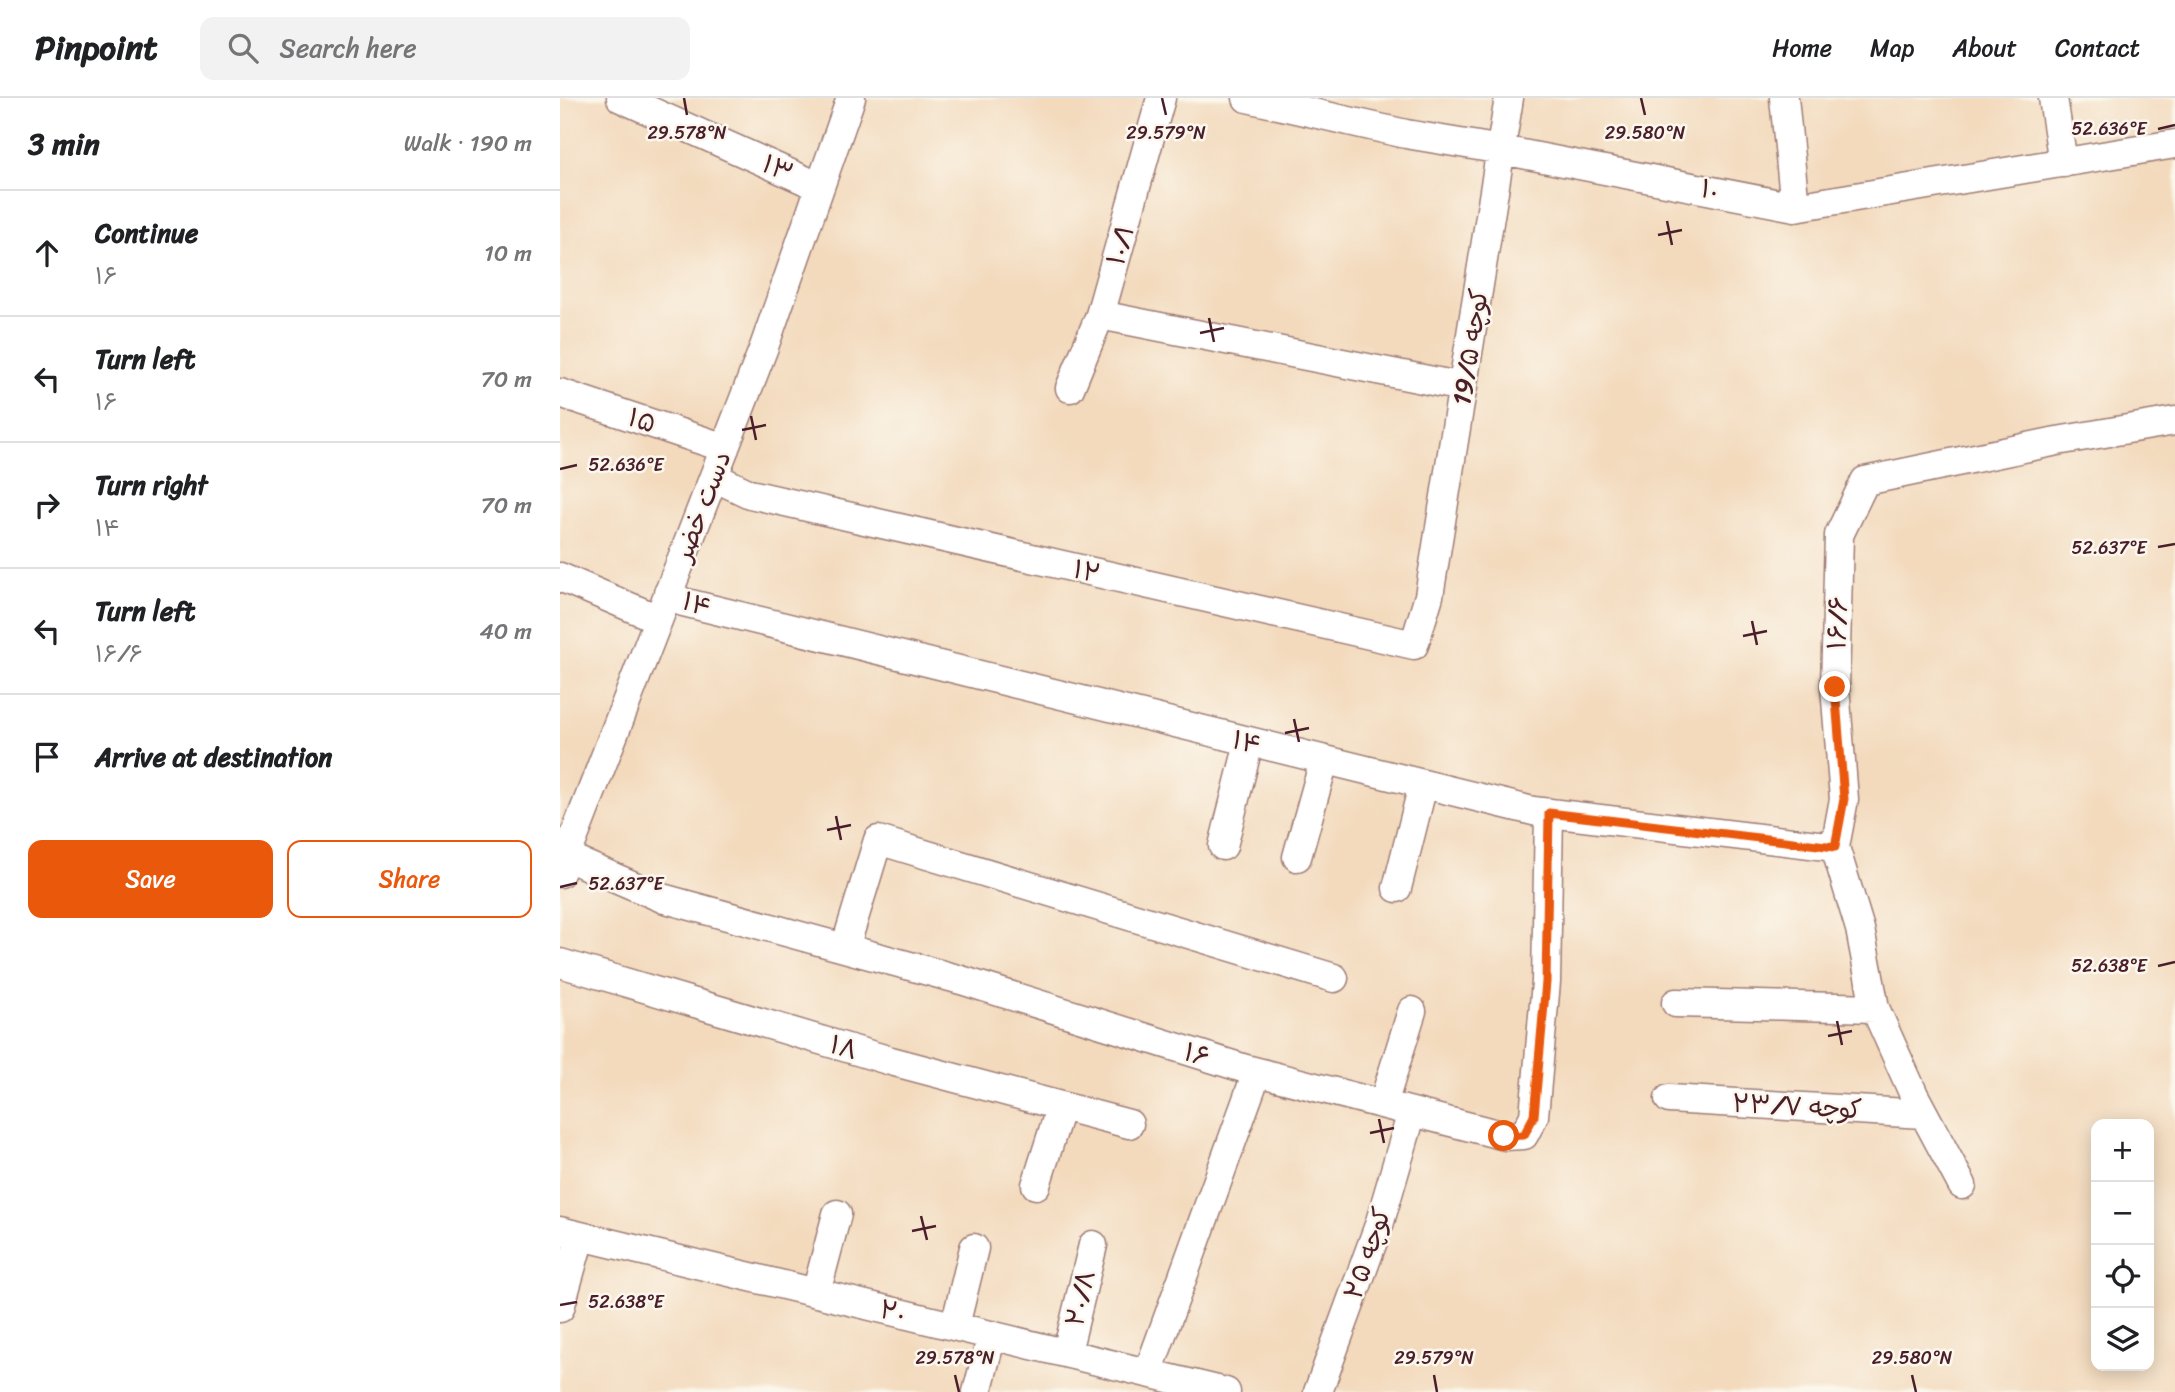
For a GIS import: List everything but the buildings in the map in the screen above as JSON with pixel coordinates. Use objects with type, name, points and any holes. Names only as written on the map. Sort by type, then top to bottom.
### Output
[{"type":"street","name":"۱۳","points":[[621,98],[820,187]]},
{"type":"street","name":"دست خضر","points":[[562,861],[764,347],[851,98]]},
{"type":"street","name":"۱۰/۱","points":[[1070,388],[1100,315],[1161,98]]},
{"type":"street","name":"۱۰","points":[[1247,98],[1406,134],[1795,207],[2175,144]]},
{"type":"street","name":"کوچه 19/۵","points":[[1429,596],[1502,150],[1508,98]]},
{"type":"street","points":[[1784,98],[1795,207]]},
{"type":"street","points":[[2053,98],[2063,163]]},
{"type":"street","points":[[1100,315],[1463,387]]},
{"type":"street","name":"۱۵","points":[[560,393],[725,448]]},
{"type":"street","name":"۱۶/۶","points":[[1962,1185],[1924,1114],[1875,1007],[1860,929],[1835,847],[1844,799],[1835,687],[1839,535],[1866,481],[2175,421]]},
{"type":"street","name":"۱۲","points":[[713,477],[750,495],[1414,645],[1429,596]]},
{"type":"street","points":[[560,578],[658,620]]},
{"type":"street","name":"۱۴","points":[[668,593],[683,602],[1249,743],[1549,813],[1835,847]]},
{"type":"street","points":[[1223,846],[1249,743]]},
{"type":"street","points":[[1297,857],[1324,761]]},
{"type":"street","points":[[1397,888],[1423,785]]},
{"type":"street","name":"۱۶","points":[[562,861],[662,898],[961,980],[1257,1072],[1504,1136],[1524,1135],[1534,1116],[1546,982],[1549,813]]},
{"type":"street","points":[[845,948],[878,840],[1334,978]]},
{"type":"street","name":"۱۸","points":[[560,963],[878,1057],[1129,1124]]},
{"type":"street","points":[[1676,1003],[1875,1007]]},
{"type":"street","points":[[1383,1104],[1412,1011]]},
{"type":"street","points":[[1159,1381],[1257,1072]]},
{"type":"street","name":"کوچه ۲۳/۷","points":[[1670,1099],[1924,1114]]},
{"type":"street","points":[[1037,1185],[1061,1106]]},
{"type":"street","name":"کوچه ۲۵","points":[[1318,1392],[1378,1225],[1412,1112]]},
{"type":"street","points":[[816,1293],[837,1214]]},
{"type":"street","points":[[560,1308],[570,1234]]},
{"type":"street","name":"۲۰","points":[[570,1234],[1067,1352],[1159,1381],[1226,1392]]},
{"type":"street","name":"۲۰/۸","points":[[1067,1352],[1093,1245]]},
{"type":"street","points":[[955,1326],[974,1248]]},
{"type":"street","points":[[977,1392],[992,1335]]},
{"type":"route","points":[[1504,1136],[1524,1135],[1534,1116],[1546,982],[1549,813],[1835,847],[1844,799],[1835,687]]}]
